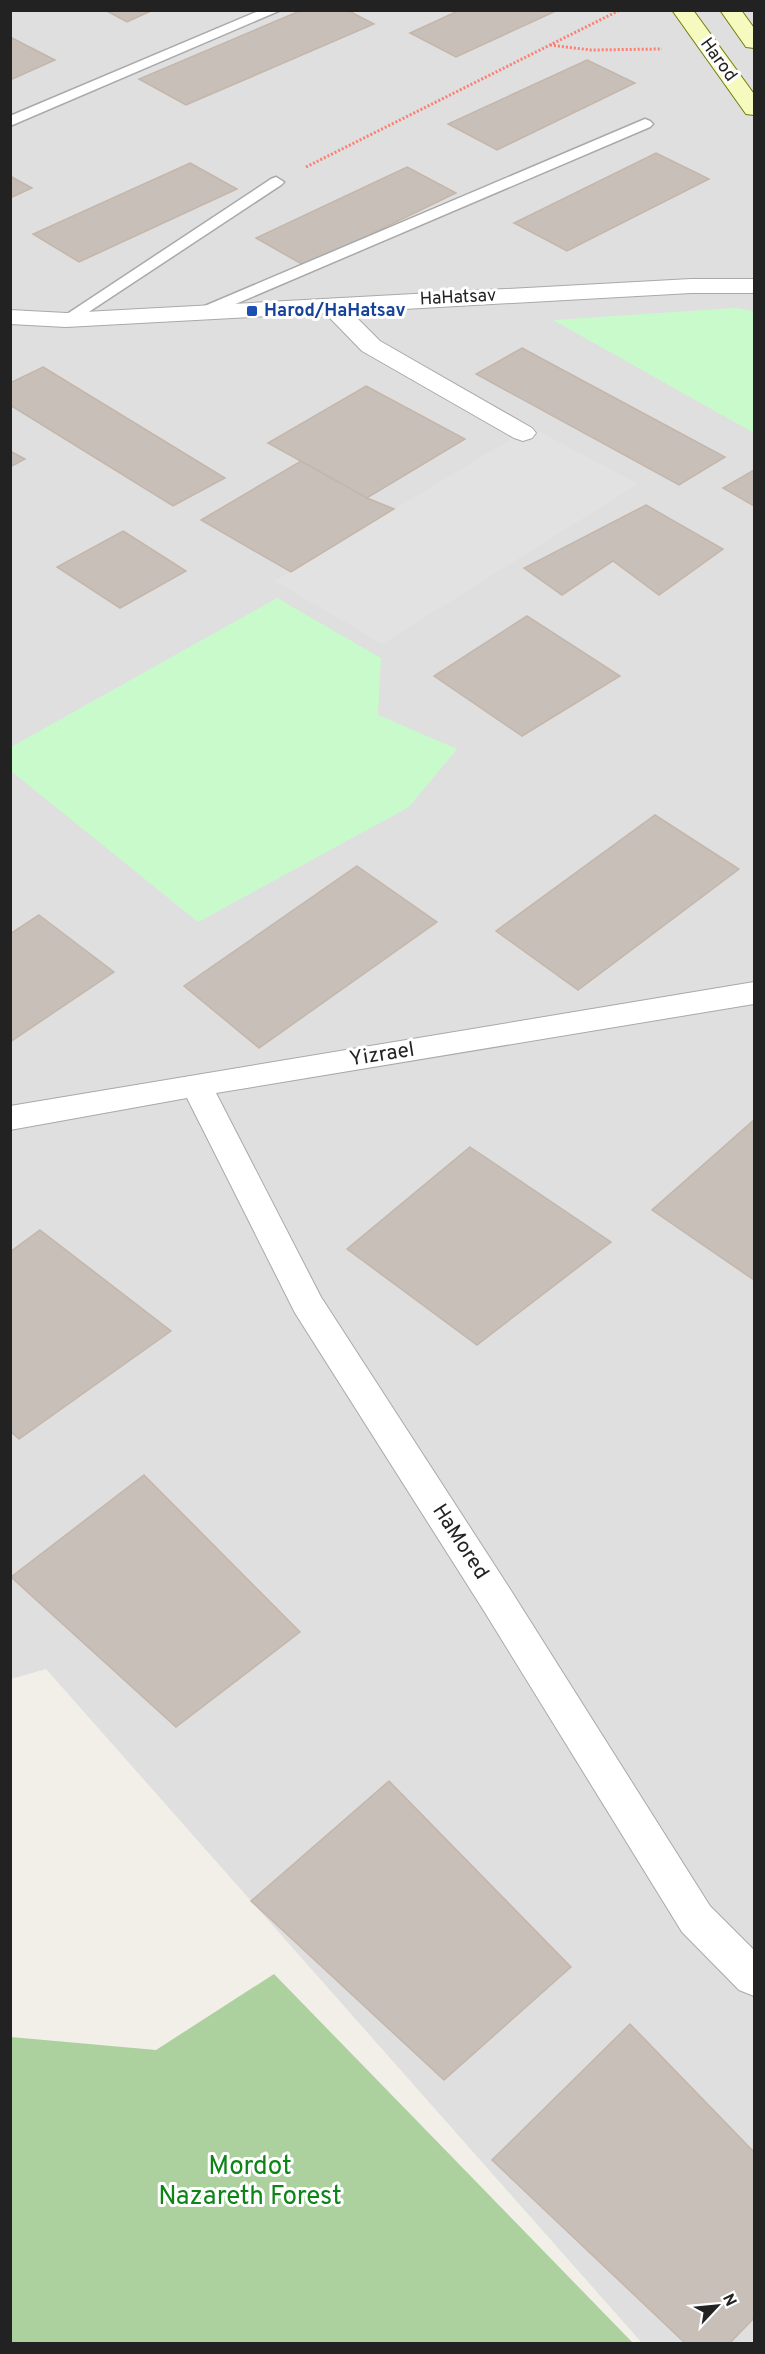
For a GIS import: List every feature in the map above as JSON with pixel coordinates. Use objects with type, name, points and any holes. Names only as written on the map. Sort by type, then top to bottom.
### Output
[{"type":"street","name":"Harod","points":[[682,10],[754,109]]},
{"type":"street","name":"Harod","points":[[730,10],[754,42]]},
{"type":"street","name":"HaHatsav","points":[[691,286],[734,281],[754,276]]},
{"type":"street","name":"HaHatsav","points":[[10,317],[66,320],[691,286],[754,286]]},
{"type":"street","points":[[331,305],[371,346],[523,434]]},
{"type":"street","name":"Yizrael","points":[[10,1118],[195,1085],[754,993]]},
{"type":"street","name":"HaMored","points":[[195,1085],[307,1304],[497,1600],[696,1919],[754,1977]]},
{"type":"lane","points":[[10,122],[274,10]]},
{"type":"lane","points":[[206,311],[645,124]]},
{"type":"lane","points":[[66,320],[276,182]]},
{"type":"path","points":[[276,182],[620,10]]},
{"type":"path","points":[[549,44],[591,50],[670,49],[708,45]]},
{"type":"shaded area","points":[[11,11],[754,11],[754,2343],[642,2343],[46,1669],[11,1679]]},
{"type":"shaded area","points":[[531,427],[638,484],[382,644],[275,581]]},
{"type":"green space","points":[[735,308],[754,311],[754,433],[553,320]]},
{"type":"green space","points":[[277,598],[381,658],[378,715],[457,749],[409,807],[198,922],[11,771],[11,747]]},
{"type":"green space","name":"Mordot Nazareth Forest","points":[[274,1974],[633,2343],[11,2343],[11,2037],[156,2050]]},
{"type":"building","points":[[105,10],[153,10],[127,22]]},
{"type":"building","points":[[302,10],[347,10],[374,24],[186,105],[139,79]]},
{"type":"building","points":[[460,10],[558,10],[456,57],[410,33]]},
{"type":"building","points":[[10,37],[55,60],[10,80]]},
{"type":"building","points":[[587,60],[635,83],[497,150],[448,124]]},
{"type":"building","points":[[656,153],[709,179],[567,251],[514,223]]},
{"type":"building","points":[[190,163],[237,189],[79,262],[33,234]]},
{"type":"building","points":[[407,167],[456,193],[305,266],[256,238]]},
{"type":"building","points":[[10,176],[32,188],[10,198]]},
{"type":"building","points":[[522,348],[725,457],[679,485],[476,374]]},
{"type":"building","points":[[43,367],[225,478],[173,506],[10,405],[10,383]]},
{"type":"building","points":[[366,386],[465,439],[367,498],[268,443]]},
{"type":"building","points":[[10,451],[25,459],[10,467]]},
{"type":"building","points":[[301,461],[367,498],[394,509],[291,572],[201,520]]},
{"type":"building","points":[[754,470],[754,506],[723,488]]},
{"type":"building","points":[[646,505],[723,549],[659,595],[613,561],[562,595],[524,568]]},
{"type":"building","points":[[123,531],[186,571],[120,608],[57,567]]},
{"type":"building","points":[[527,616],[620,676],[522,736],[434,676]]},
{"type":"building","points":[[655,815],[739,869],[578,990],[496,931]]},
{"type":"building","points":[[357,866],[437,922],[259,1048],[184,986]]},
{"type":"building","points":[[39,915],[114,972],[10,1042],[10,934]]},
{"type":"building","points":[[754,1120],[754,1280],[652,1210]]},
{"type":"building","points":[[470,1147],[611,1242],[477,1345],[347,1249]]},
{"type":"building","points":[[40,1230],[171,1331],[19,1439],[10,1431],[10,1252]]},
{"type":"building","points":[[144,1475],[300,1632],[176,1727],[11,1577]]},
{"type":"building","points":[[389,1781],[571,1967],[444,2080],[251,1901]]},
{"type":"building","points":[[630,2024],[754,2152],[754,2318],[729,2344],[686,2344],[492,2160]]},
{"type":"place","name":"Harod/HaHatsav","points":[[252,311]]}]
